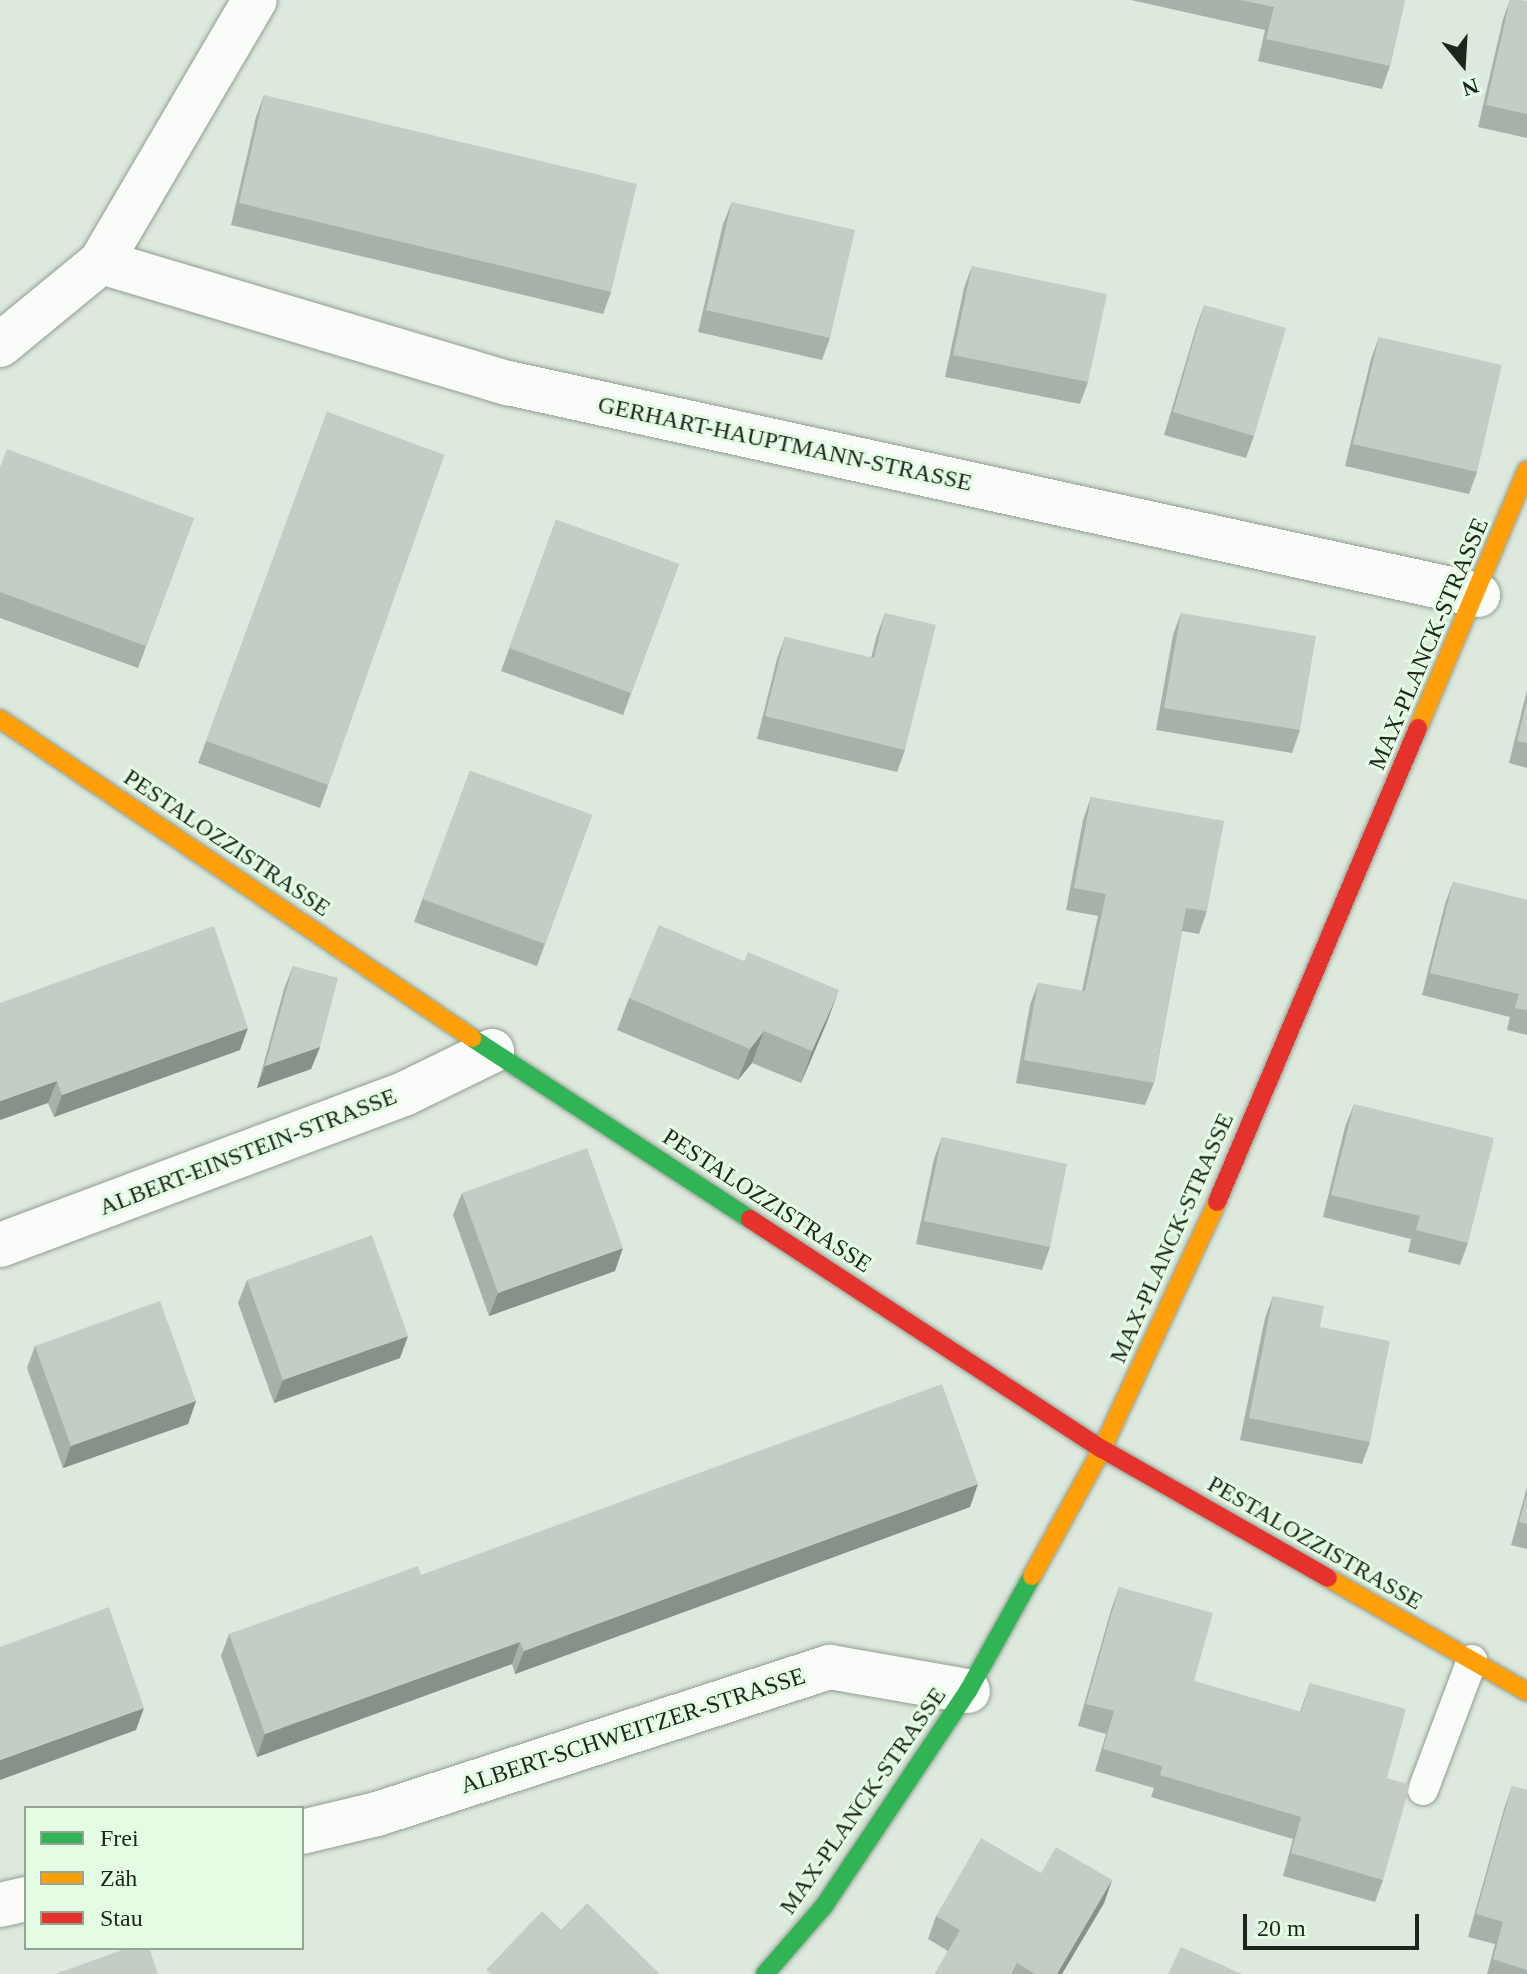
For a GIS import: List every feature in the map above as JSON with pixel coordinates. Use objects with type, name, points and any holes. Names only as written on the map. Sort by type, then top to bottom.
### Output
[{"type":"street","points":[[0,345],[101,262],[255,0]]},
{"type":"street","name":"GERHART-HAUPTMANN-STRASSE","points":[[101,262],[508,383],[1478,595]]},
{"type":"street","name":"MAX-PLANCK-STRASSE","points":[[765,1974],[824,1906],[968,1691],[1102,1449],[1191,1264],[1478,595],[1527,470]]},
{"type":"street","name":"PESTALOZZISTRASSE","points":[[0,719],[492,1051],[1102,1449],[1527,1692]]},
{"type":"street","name":"ALBERT-EINSTEIN-STRASSE","points":[[0,1245],[404,1094],[492,1051]]},
{"type":"street","name":"ALBERT-SCHWEITZER-STRASSE","points":[[304,1832],[377,1814],[830,1667],[968,1691]]},
{"type":"street","points":[[0,1905],[24,1899]]},
{"type":"lane","points":[[1423,1790],[1472,1660]]},
{"type":"building","points":[[1240,0],[1405,0],[1390,66],[1266,39],[1274,7]]},
{"type":"building","points":[[1510,0],[1527,1],[1527,114],[1486,105]]},
{"type":"building","points":[[264,95],[637,184],[611,292],[239,203]]},
{"type":"building","points":[[732,202],[855,230],[830,338],[706,310]]},
{"type":"building","points":[[972,266],[1107,294],[1088,382],[953,355]]},
{"type":"building","points":[[1204,305],[1286,328],[1254,436],[1173,412]]},
{"type":"building","points":[[1379,337],[1502,365],[1477,472],[1353,444]]},
{"type":"building","points":[[327,412],[444,455],[328,785],[206,741]]},
{"type":"building","points":[[7,449],[194,518],[146,646],[0,592],[0,467]]},
{"type":"building","points":[[556,520],[679,564],[631,693],[509,648]]},
{"type":"building","points":[[885,613],[936,625],[905,750],[765,716],[785,637],[874,658]]},
{"type":"building","points":[[1181,613],[1316,636],[1300,730],[1164,708]]},
{"type":"building","points":[[1527,701],[1527,743],[1517,741]]},
{"type":"building","points":[[470,771],[592,815],[545,944],[422,899]]},
{"type":"building","points":[[1091,797],[1224,821],[1207,911],[1186,908],[1154,1083],[1024,1060],[1038,983],[1085,991],[1106,894],[1074,888]]},
{"type":"building","points":[[1453,882],[1527,900],[1527,1010],[1515,1008],[1519,994],[1430,973]]},
{"type":"building","points":[[659,925],[744,961],[748,952],[839,990],[812,1051],[764,1031],[750,1049],[629,998]]},
{"type":"building","points":[[214,926],[248,1028],[62,1095],[57,1081],[0,1101],[0,1003]]},
{"type":"building","points":[[293,966],[338,978],[320,1047],[265,1066]]},
{"type":"building","points":[[1354,1104],[1494,1138],[1468,1243],[1416,1230],[1420,1216],[1331,1195]]},
{"type":"building","points":[[942,1137],[1067,1164],[1050,1247],[924,1221]]},
{"type":"building","points":[[587,1148],[623,1248],[498,1293],[462,1193]]},
{"type":"building","points":[[372,1235],[408,1336],[283,1380],[247,1280]]},
{"type":"building","points":[[1273,1296],[1324,1306],[1320,1327],[1390,1341],[1370,1442],[1249,1418]]},
{"type":"building","points":[[160,1301],[196,1401],[71,1446],[35,1346]]},
{"type":"building","points":[[942,1384],[978,1484],[524,1651],[520,1642],[265,1734],[229,1634],[418,1566],[421,1575]]},
{"type":"building","points":[[1527,1494],[1527,1524],[1519,1522]]},
{"type":"building","points":[[1119,1587],[1213,1613],[1194,1681],[1301,1712],[1310,1683],[1406,1709],[1387,1778],[1410,1785],[1383,1880],[1291,1853],[1301,1817],[1160,1775],[1162,1766],[1103,1749],[1114,1711],[1086,1704]]},
{"type":"building","points":[[109,1607],[144,1708],[0,1760],[0,1647]]},
{"type":"building","points":[[1512,1786],[1527,1790],[1527,1970],[1493,1959],[1503,1922],[1476,1914]]},
{"type":"building","points":[[981,1838],[1041,1873],[1056,1847],[1112,1880],[1057,1974],[1035,1974],[1017,1963],[1011,1974],[935,1974],[960,1930],[936,1916]]},
{"type":"building","points":[[587,1903],[660,1974],[491,1974],[486,1970],[542,1911],[561,1930]]},
{"type":"building","points":[[1181,1947],[1242,1974],[1168,1974]]},
{"type":"building","points":[[122,1950],[150,1950],[158,1974],[55,1974]]},
{"type":"traffic: fast","points":[[472,1038],[750,1219]]},
{"type":"traffic: fast","points":[[765,1974],[824,1906],[968,1691],[1032,1576]]},
{"type":"traffic: slow","points":[[1418,728],[1527,470]]},
{"type":"traffic: slow","points":[[0,719],[472,1038]]},
{"type":"traffic: slow","points":[[1032,1576],[1102,1449],[1217,1202]]},
{"type":"traffic: slow","points":[[1328,1578],[1527,1692]]},
{"type":"traffic: jam","points":[[1217,1202],[1418,728]]},
{"type":"traffic: jam","points":[[750,1219],[1102,1449],[1328,1578]]}]
